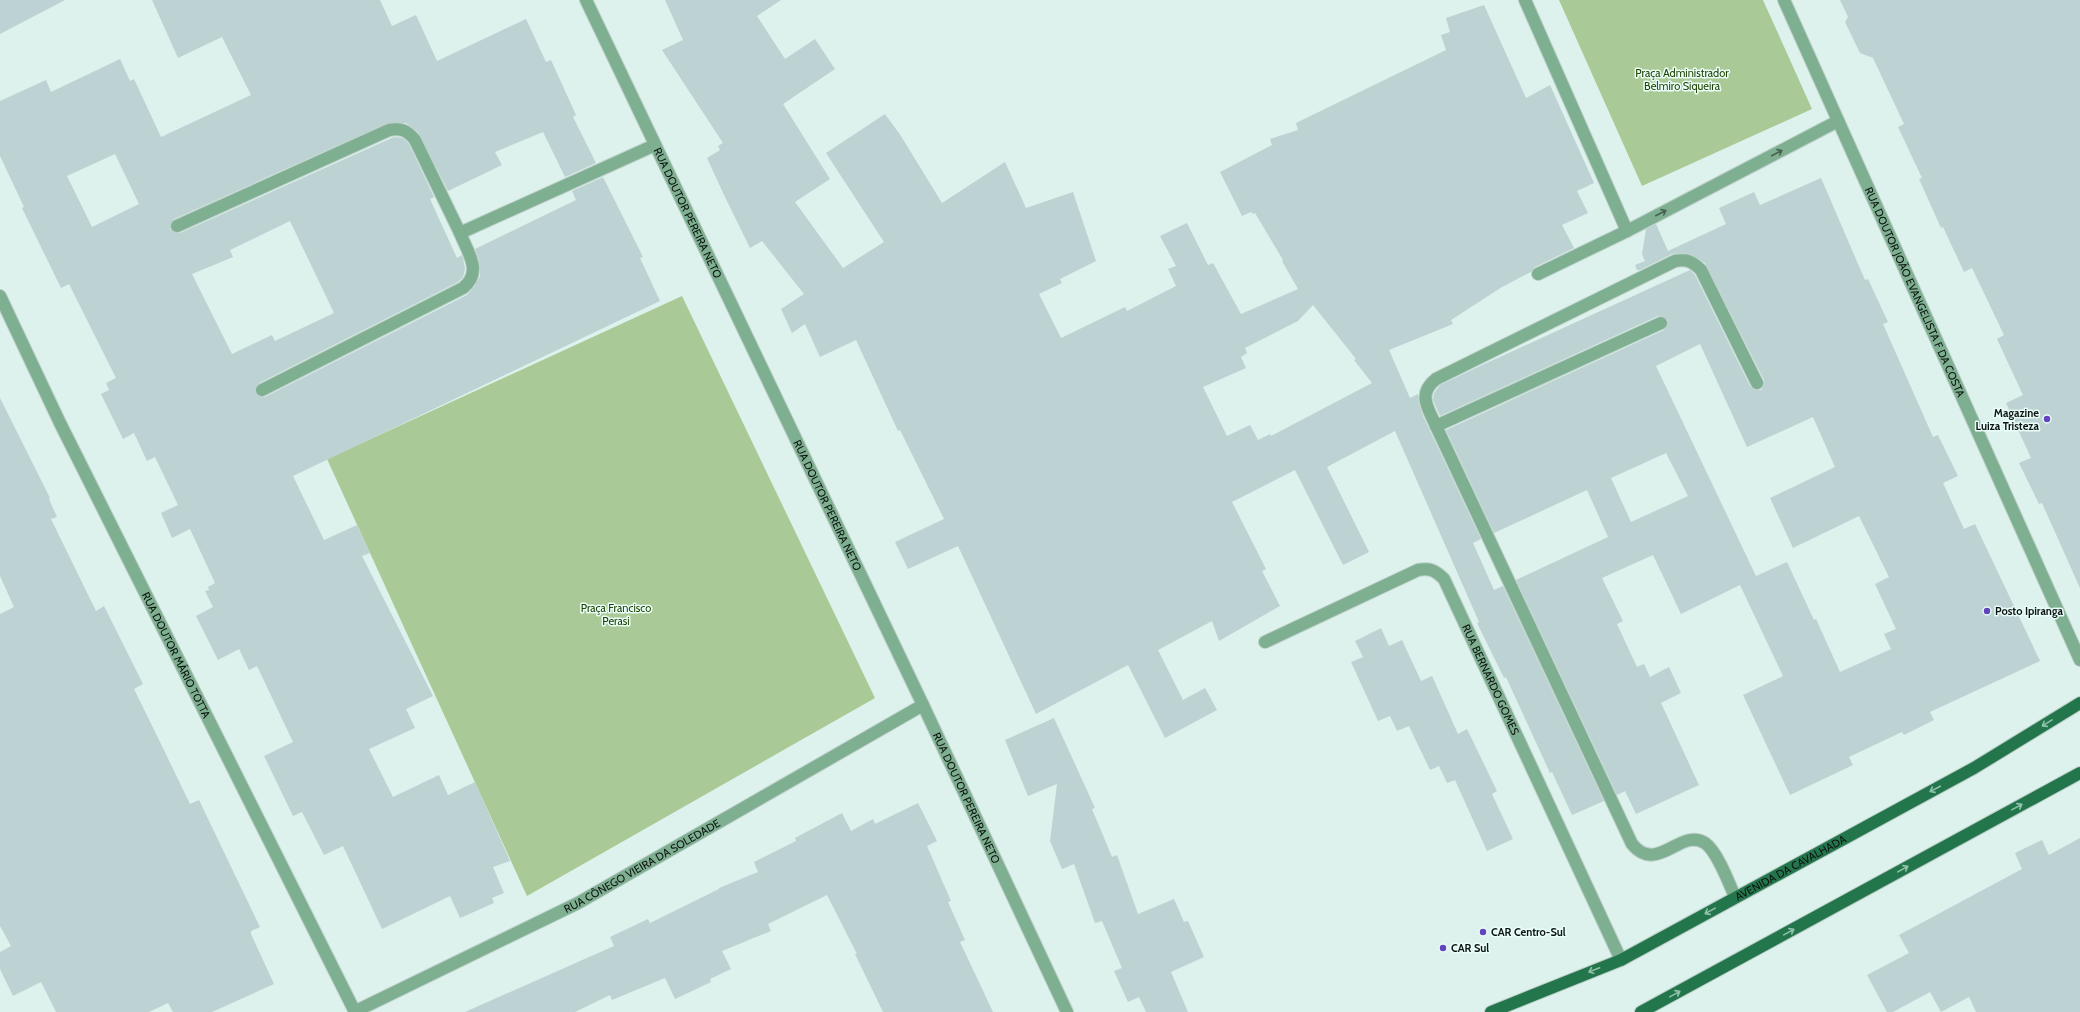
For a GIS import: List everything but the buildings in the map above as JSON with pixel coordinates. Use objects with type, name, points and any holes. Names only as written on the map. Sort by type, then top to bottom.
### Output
[{"type":"main road","name":"AVENIDA DA CAVALHADA","points":[[1491,1012],[1621,960],[1974,768],[2080,703]]},
{"type":"main road","points":[[1640,1012],[2080,773]]},
{"type":"street","name":"RUA DOUTOR PEREIRA NETO","points":[[586,0],[923,705],[1067,1012]]},
{"type":"street","points":[[1525,0],[1627,231]]},
{"type":"street","name":"RUA DOUTOR JOÃO EVANGELISTA F DA COSTA","points":[[1784,0],[2080,660]]},
{"type":"street","points":[[1538,274],[1627,231],[1838,121]]},
{"type":"street","points":[[177,226],[389,130],[399,128],[408,132],[414,140],[460,234],[472,264],[474,273],[470,282],[463,288],[262,390]]},
{"type":"street","points":[[460,234],[655,146]]},
{"type":"street","points":[[1735,897],[1721,868],[1705,843],[1696,840],[1686,842],[1647,856],[1638,852],[1632,844],[1436,426],[1426,404],[1425,394],[1428,385],[1436,379],[1668,265],[1684,259],[1694,262],[1700,270],[1757,383]]},
{"type":"street","name":"RUA DOUTOR MÁRIO TOTTA","points":[[0,296],[60,423],[355,1012]]},
{"type":"street","points":[[1436,426],[1661,323]]},
{"type":"street","name":"RUA BERNARDO GOMES","points":[[1265,642],[1418,570],[1427,568],[1437,572],[1444,579],[1621,960]]},
{"type":"street","name":"RUA CÔNEGO VIEIRA DA SOLEDADE","points":[[355,1012],[578,903],[923,705]]},
{"type":"green space","name":"Praça Administrador Belmiro Siqueira","points":[[1559,0],[1763,0],[1812,109],[1642,186]]},
{"type":"green space","name":"Praça Francisco Perasi","points":[[682,296],[875,698],[527,896],[327,459]]},
{"type":"place","name":"Magazine Luiza Tristeza","points":[[2047,419]]},
{"type":"place","name":"Posto Ipiranga","points":[[1987,611]]},
{"type":"place","name":"CAR Centro-Sul","points":[[1483,932]]},
{"type":"place","name":"CAR Sul","points":[[1443,948]]}]
